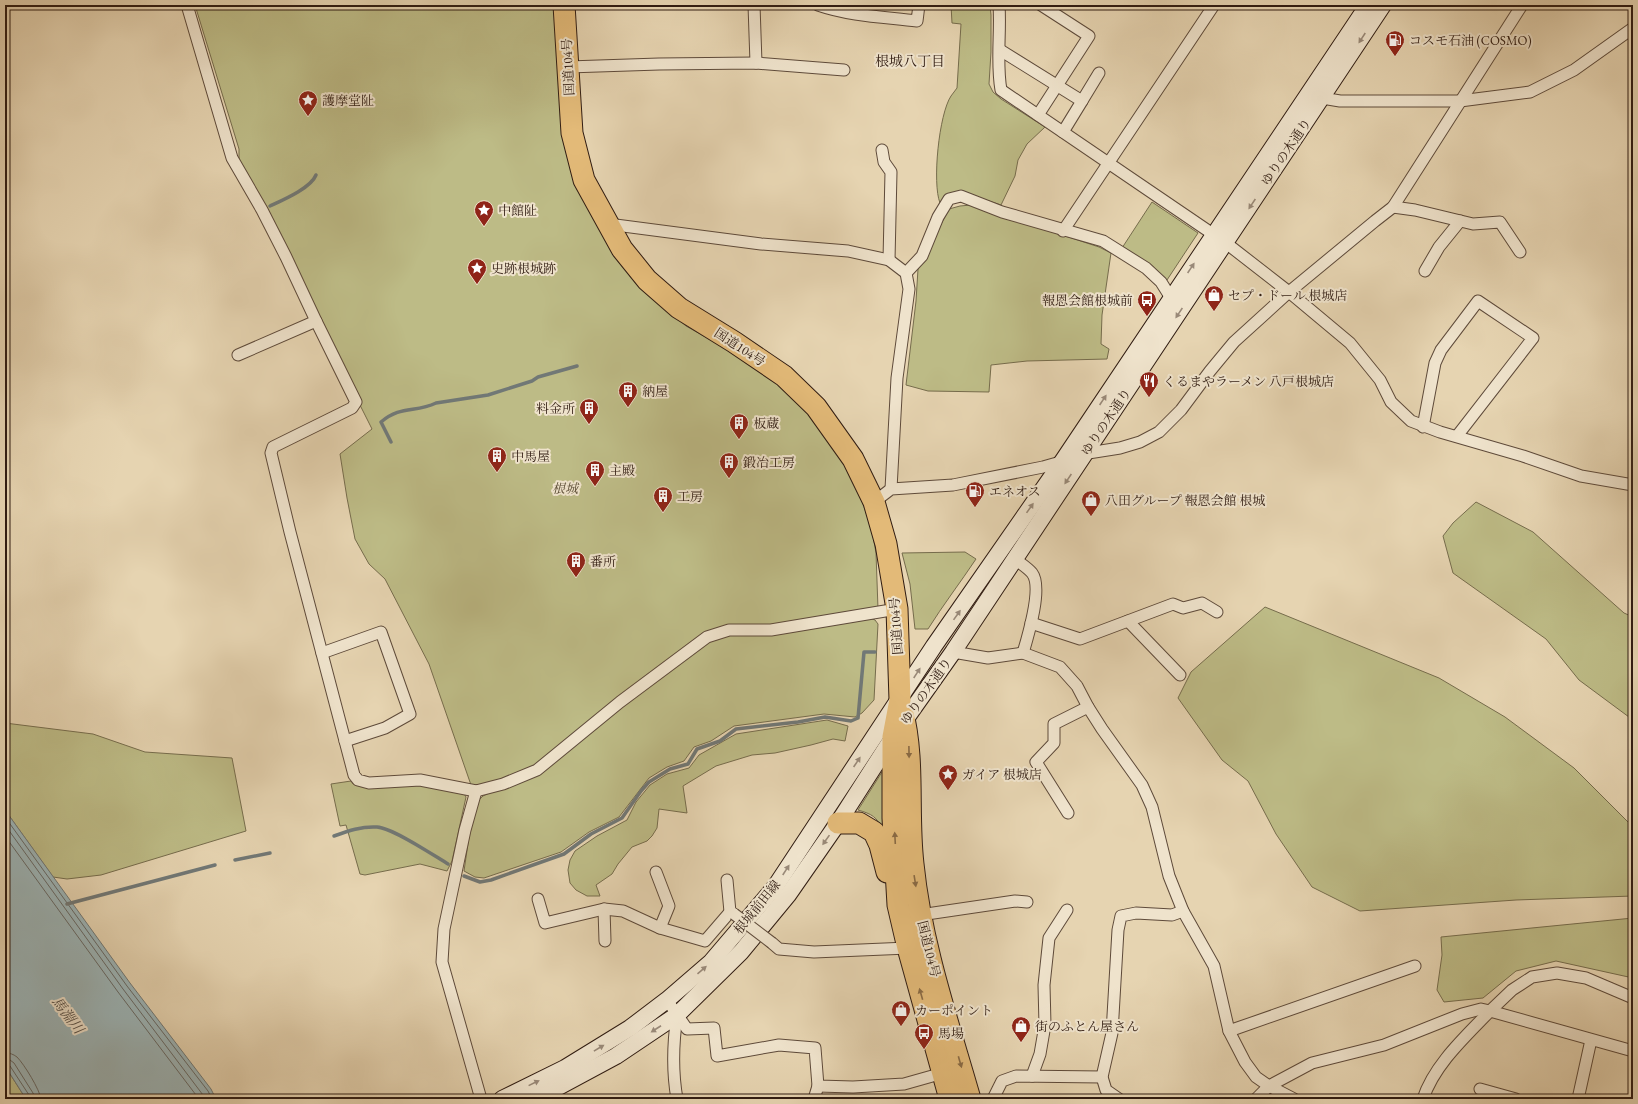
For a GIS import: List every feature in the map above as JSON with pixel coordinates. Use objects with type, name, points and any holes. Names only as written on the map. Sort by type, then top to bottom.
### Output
[{"type":"highway","name":"国道104号","points":[[564,5],[572,133],[584,180],[622,249],[647,280],[679,308],[734,342],[784,376],[816,407],[853,459],[874,502],[886,544],[897,609],[900,700],[909,746],[911,841],[920,915],[970,1099]]},
{"type":"highway","name":"国道104号","points":[[900,700],[893,737],[893,818],[898,905],[908,948],[950,1099]]},
{"type":"highway","points":[[838,823],[859,823],[874,832],[880,845],[884,864],[898,905]]},
{"type":"street","points":[[186,5],[232,158],[262,210],[286,257],[356,402],[352,408],[273,447],[271,454],[354,775],[358,780],[369,783],[420,780],[476,791],[503,784],[537,770],[620,702],[708,637],[730,630],[771,630],[897,609]]},
{"type":"street","points":[[754,5],[756,63]]},
{"type":"street","points":[[818,5],[839,12],[860,10],[917,21],[919,5]]},
{"type":"street","points":[[999,5],[1000,50],[998,76],[1001,90],[1220,239],[1289,292],[1350,343],[1380,380],[1391,402],[1403,415],[1423,427],[1524,456],[1581,476],[1633,485]]},
{"type":"street","points":[[1038,115],[1089,36],[1042,5]]},
{"type":"street","points":[[1063,231],[1213,5]]},
{"type":"street","name":"ゆりの木通り","points":[[1317,94],[1368,5]]},
{"type":"street","name":"ゆりの木通り","points":[[893,737],[953,652],[1085,453],[1220,239],[1317,94],[1383,5]]},
{"type":"street","points":[[874,502],[891,489],[954,485],[1062,462],[1085,453],[1120,448],[1140,442],[1159,432],[1181,410],[1234,342],[1289,292],[1393,207],[1522,5]]},
{"type":"street","points":[[1317,94],[1340,101],[1460,101],[1530,92],[1574,70],[1633,28]]},
{"type":"street","points":[[1000,50],[1082,101]]},
{"type":"street","points":[[568,67],[756,63],[844,70]]},
{"type":"street","points":[[1063,132],[1099,73]]},
{"type":"street","points":[[882,150],[884,162],[891,172],[889,260]]},
{"type":"street","points":[[906,274],[922,256],[938,217],[949,199],[961,196],[1002,212],[1063,231],[1103,241],[1146,268],[1161,282],[1171,298]]},
{"type":"street","points":[[1393,207],[1473,224],[1500,222],[1520,252]]},
{"type":"street","points":[[1425,271],[1439,247],[1460,221]]},
{"type":"street","points":[[608,224],[761,244],[848,251],[889,260],[906,274],[909,288],[897,378],[891,489]]},
{"type":"street","name":"ゆりの木通り","points":[[900,700],[934,646],[1062,462],[1171,298],[1220,239]]},
{"type":"street","points":[[1423,427],[1435,363],[1441,350],[1478,301],[1533,338],[1457,436]]},
{"type":"street","points":[[238,355],[316,321]]},
{"type":"street","points":[[1015,559],[1033,573],[1037,589],[1024,653]]},
{"type":"street","points":[[1031,623],[1080,639],[1173,604],[1183,608],[1202,603],[1217,612]]},
{"type":"street","points":[[1128,621],[1180,675]]},
{"type":"street","points":[[322,653],[381,632],[410,714],[385,728],[345,741]]},
{"type":"street","points":[[953,652],[988,658],[1024,653],[1060,666],[1077,686],[1088,707],[1142,785],[1152,807],[1169,876],[1184,911],[1214,966],[1229,1031],[1245,1062],[1256,1077],[1269,1086],[1294,1099]]},
{"type":"street","name":"根城前田線","points":[[569,1074],[667,1000],[711,962],[775,887],[900,700]]},
{"type":"street","points":[[1068,813],[1036,762],[1054,742],[1054,724],[1088,707]]},
{"type":"street","name":"根城前田線","points":[[569,1074],[616,1056],[677,1016],[741,952],[788,895],[838,823],[893,737]]},
{"type":"street","points":[[476,791],[465,830],[444,930],[442,962],[481,1099]]},
{"type":"street","points":[[656,872],[669,906],[660,928]]},
{"type":"street","points":[[727,880],[732,913],[779,949],[814,952],[908,948]]},
{"type":"street","points":[[538,899],[545,923],[604,909],[623,910],[660,928],[705,941],[732,913]]},
{"type":"street","points":[[920,915],[1014,901],[1027,902]]},
{"type":"street","points":[[604,909],[605,941]]},
{"type":"street","points":[[1032,1076],[1040,1054],[1045,1025],[1044,985],[1049,938],[1067,910]]},
{"type":"street","points":[[1119,1099],[1106,1090],[1102,1076],[1112,1034],[1118,930],[1121,916],[1136,913],[1172,915],[1184,911]]},
{"type":"street","points":[[1229,1031],[1415,966]]},
{"type":"street","points":[[1423,1099],[1427,1085],[1450,1054],[1512,990],[1532,977],[1557,973],[1586,978],[1633,998]]},
{"type":"street","points":[[667,1000],[687,1029],[714,1028],[717,1056],[779,1045],[815,1048],[818,1086],[814,1099]]},
{"type":"street","points":[[1256,1099],[1269,1086],[1312,1063],[1384,1045],[1481,1008],[1633,1051]]},
{"type":"street","points":[[677,1016],[673,1040],[677,1099]]},
{"type":"street","points":[[1578,1099],[1591,1040]]},
{"type":"street","points":[[818,1086],[853,1087],[904,1084],[943,1073]]},
{"type":"street","points":[[502,1099],[569,1074]]},
{"type":"street","points":[[536,1099],[569,1074]]},
{"type":"street","points":[[995,1099],[994,1097],[1002,1081],[1016,1076],[1102,1076]]},
{"type":"street","points":[[1480,1089],[1516,1099]]},
{"type":"green space","name":"根城","points":[[195,5],[555,5],[562,122],[655,299],[686,326],[755,365],[804,405],[845,462],[859,492],[872,530],[876,553],[878,609],[771,627],[724,628],[535,767],[485,785],[471,785],[429,664],[385,579],[369,564],[355,539],[340,454],[372,429],[239,164],[239,149]]},
{"type":"green space","points":[[951,5],[990,5],[991,52],[989,84],[993,92],[1001,99],[1045,127],[1027,144],[1018,160],[1015,176],[1001,205],[977,197],[949,195],[940,203],[937,180],[938,149],[940,132],[947,105],[957,88],[961,24],[952,23]]},
{"type":"green space","points":[[1152,202],[1198,233],[1167,280],[1122,248]]},
{"type":"green space","points":[[971,205],[1099,247],[1111,253],[1102,315],[1101,344],[1109,349],[1107,359],[1027,361],[991,365],[989,392],[928,391],[906,385],[916,301],[918,269],[949,209]]},
{"type":"green space","points":[[1476,502],[1533,532],[1624,613],[1633,617],[1633,720],[1579,680],[1546,639],[1453,573],[1443,536],[1453,523]]},
{"type":"green space","points":[[965,552],[976,559],[928,629],[915,629],[910,584],[902,553]]},
{"type":"green space","points":[[1265,607],[1439,678],[1505,717],[1574,768],[1633,827],[1633,896],[1516,900],[1360,911],[1312,887],[1276,834],[1248,781],[1222,760],[1178,698],[1191,672]]},
{"type":"green space","points":[[870,618],[875,620],[878,624],[874,700],[862,713],[855,717],[824,714],[734,726],[711,741],[694,747],[684,761],[667,767],[649,778],[619,817],[589,832],[561,852],[484,878],[475,877],[464,871],[471,823],[478,801],[483,796],[528,778],[699,647],[725,635]]},
{"type":"green space","points":[[827,720],[848,726],[845,741],[833,739],[775,753],[752,755],[716,766],[683,786],[687,813],[659,809],[657,828],[652,836],[647,841],[632,847],[612,874],[596,885],[600,896],[587,896],[576,890],[570,883],[568,870],[570,860],[575,851],[597,836],[627,820],[636,802],[650,785],[667,774],[689,768],[699,755],[736,734]]},
{"type":"green space","points":[[5,723],[93,734],[145,752],[232,758],[246,831],[101,875],[67,879],[53,877],[5,810]]},
{"type":"green space","points":[[882,772],[885,774],[886,829],[882,829],[873,816],[858,810]]},
{"type":"green space","points":[[351,781],[353,784],[367,787],[421,783],[463,792],[466,797],[452,861],[447,871],[420,864],[365,875],[360,874],[346,825],[340,826],[331,784]]},
{"type":"green space","points":[[1633,918],[1633,978],[1556,961],[1516,971],[1483,998],[1444,1002],[1437,990],[1442,955],[1441,937]]},
{"type":"green space","points":[[5,1066],[26,1099],[5,1099]]},
{"type":"water","name":"馬淵川","points":[[5,810],[130,983],[211,1089],[216,1099],[26,1099],[5,1066]]},
{"type":"waterway","points":[[270,206],[303,189],[313,180],[316,175]]},
{"type":"waterway","points":[[391,442],[381,422],[395,413],[421,408],[436,403],[488,395],[532,381],[538,377],[577,366]]},
{"type":"waterway","points":[[464,876],[480,882],[491,880],[564,854],[591,834],[622,818],[649,782],[670,769],[688,764],[697,749],[720,741],[736,729],[798,722],[825,717],[851,721],[858,718],[864,652],[875,652]]},
{"type":"waterway","points":[[334,836],[360,828],[377,827],[393,832],[413,842],[448,864]]},
{"type":"waterway","points":[[235,860],[270,853]]},
{"type":"waterway","points":[[67,904],[215,865]]},
{"type":"place","name":"コスモ石油 (COSMO)","points":[[1395,57]]},
{"type":"place","name":"護摩堂阯","points":[[308,117]]},
{"type":"place","name":"中館阯","points":[[484,227]]},
{"type":"place","name":"史跡根城跡","points":[[477,285]]},
{"type":"place","name":"セプ・ドール 根城店","points":[[1214,312]]},
{"type":"place","name":"報恩会館根城前","points":[[1147,317]]},
{"type":"place","name":"くるまやラーメン 八戸根城店","points":[[1149,398]]},
{"type":"place","name":"納屋","points":[[628,408]]},
{"type":"place","name":"料金所","points":[[589,425]]},
{"type":"place","name":"板蔵","points":[[739,440]]},
{"type":"place","name":"中馬屋","points":[[497,473]]},
{"type":"place","name":"鍛冶工房","points":[[729,479]]},
{"type":"place","name":"主殿","points":[[595,487]]},
{"type":"place","name":"エネオス","points":[[975,508]]},
{"type":"place","name":"工房","points":[[663,513]]},
{"type":"place","name":"八田グループ 報恩会館 根城","points":[[1091,517]]},
{"type":"place","name":"番所","points":[[576,578]]},
{"type":"place","name":"ガイア 根城店","points":[[948,791]]},
{"type":"place","name":"カーポイント","points":[[901,1027]]},
{"type":"place","name":"街のふとん屋さん","points":[[1021,1043]]},
{"type":"place","name":"馬場","points":[[924,1050]]},
{"type":"district","name":"根城八丁目","points":[[910,61]]}]
